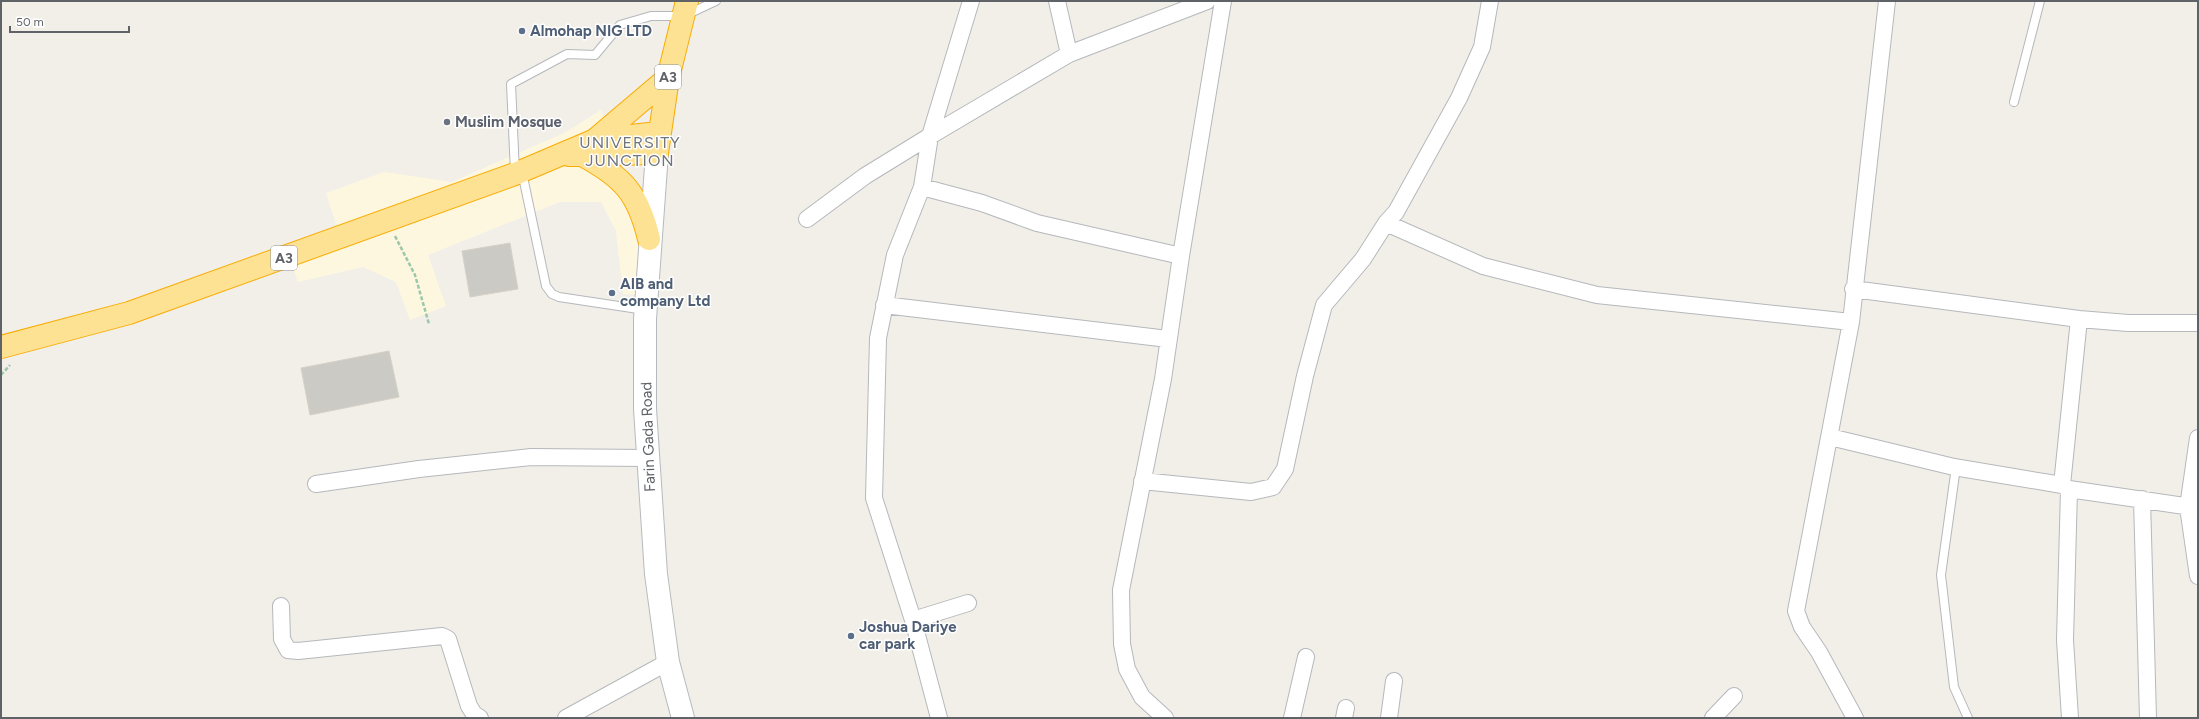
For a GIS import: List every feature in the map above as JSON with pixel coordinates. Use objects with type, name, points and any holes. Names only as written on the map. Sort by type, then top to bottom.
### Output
[{"type":"highway","name":"A3","points":[[1,347],[129,313],[388,221],[580,150],[658,143],[668,78],[686,8]]},
{"type":"highway","name":"A3","points":[[580,150],[668,78]]},
{"type":"highway","points":[[580,150],[624,184],[634,196],[644,215],[649,239]]},
{"type":"main road","name":"Farin Gada Road","points":[[658,143],[649,239],[645,310],[645,409],[656,574],[668,662],[683,718]]},
{"type":"street","points":[[939,718],[913,620],[874,498],[878,338],[895,255],[922,186],[930,136],[971,1]]},
{"type":"street","points":[[1057,1],[1069,54]]},
{"type":"street","points":[[807,220],[865,176],[1069,54],[1206,1]]},
{"type":"street","points":[[1165,718],[1142,697],[1127,669],[1122,644],[1121,590],[1163,379],[1180,256],[1223,1]]},
{"type":"street","points":[[1142,481],[1251,492],[1273,487],[1284,469],[1305,376],[1324,305],[1363,259],[1386,223],[1396,212],[1459,98],[1482,47],[1490,1]]},
{"type":"street","points":[[1855,718],[1819,652],[1802,627],[1796,611],[1851,322],[1887,1]]},
{"type":"street","points":[[922,186],[982,203],[1037,224],[1180,256]]},
{"type":"street","points":[[1386,223],[1483,266],[1597,295],[1851,322]]},
{"type":"street","points":[[1854,290],[2079,319],[2128,323],[2198,323]]},
{"type":"street","points":[[884,305],[1168,339]]},
{"type":"street","points":[[2070,718],[2065,640],[2065,487],[2079,319]]},
{"type":"street","points":[[1830,437],[1956,467],[2065,487],[2193,507]]},
{"type":"street","points":[[2198,438],[2193,507],[2198,576]]},
{"type":"street","points":[[316,484],[419,469],[531,457],[648,458]]},
{"type":"street","points":[[2142,499],[2148,718]]},
{"type":"street","points":[[913,620],[968,603]]},
{"type":"street","points":[[281,606],[282,639],[288,650],[298,651],[442,636],[448,639],[469,706],[474,714],[480,718]]},
{"type":"street","points":[[1292,718],[1306,657]]},
{"type":"street","points":[[566,718],[668,662]]},
{"type":"street","points":[[1389,718],[1394,681]]},
{"type":"street","points":[[1713,718],[1734,696]]},
{"type":"lane","points":[[645,310],[559,297],[552,294],[546,286],[518,173],[511,84],[567,54],[595,55],[620,25],[651,16],[716,1]]},
{"type":"lane","points":[[2014,102],[2040,1]]},
{"type":"lane","points":[[1956,467],[1941,575],[1954,687],[1968,718]]},
{"type":"path","points":[[388,221],[415,275],[429,324]]},
{"type":"shaded area","points":[[601,110],[641,230],[639,295],[623,294],[616,231],[601,202],[560,202],[428,255],[446,306],[410,320],[396,282],[363,267],[298,282],[286,247],[338,230],[326,193],[384,172],[452,182],[566,132]]},
{"type":"building","points":[[510,243],[518,289],[470,297],[462,251]]},
{"type":"building","points":[[389,351],[399,397],[310,415],[301,368]]},
{"type":"place","name":"Almohap NIG LTD","points":[[522,31]]},
{"type":"place","name":"Muslim Mosque","points":[[447,122]]},
{"type":"place","name":"AIB and company Ltd","points":[[612,293]]},
{"type":"place","name":"Joshua Dariye car park","points":[[851,636]]},
{"type":"district","name":"UNIVERSITY JUNCTION","points":[[630,151]]}]
